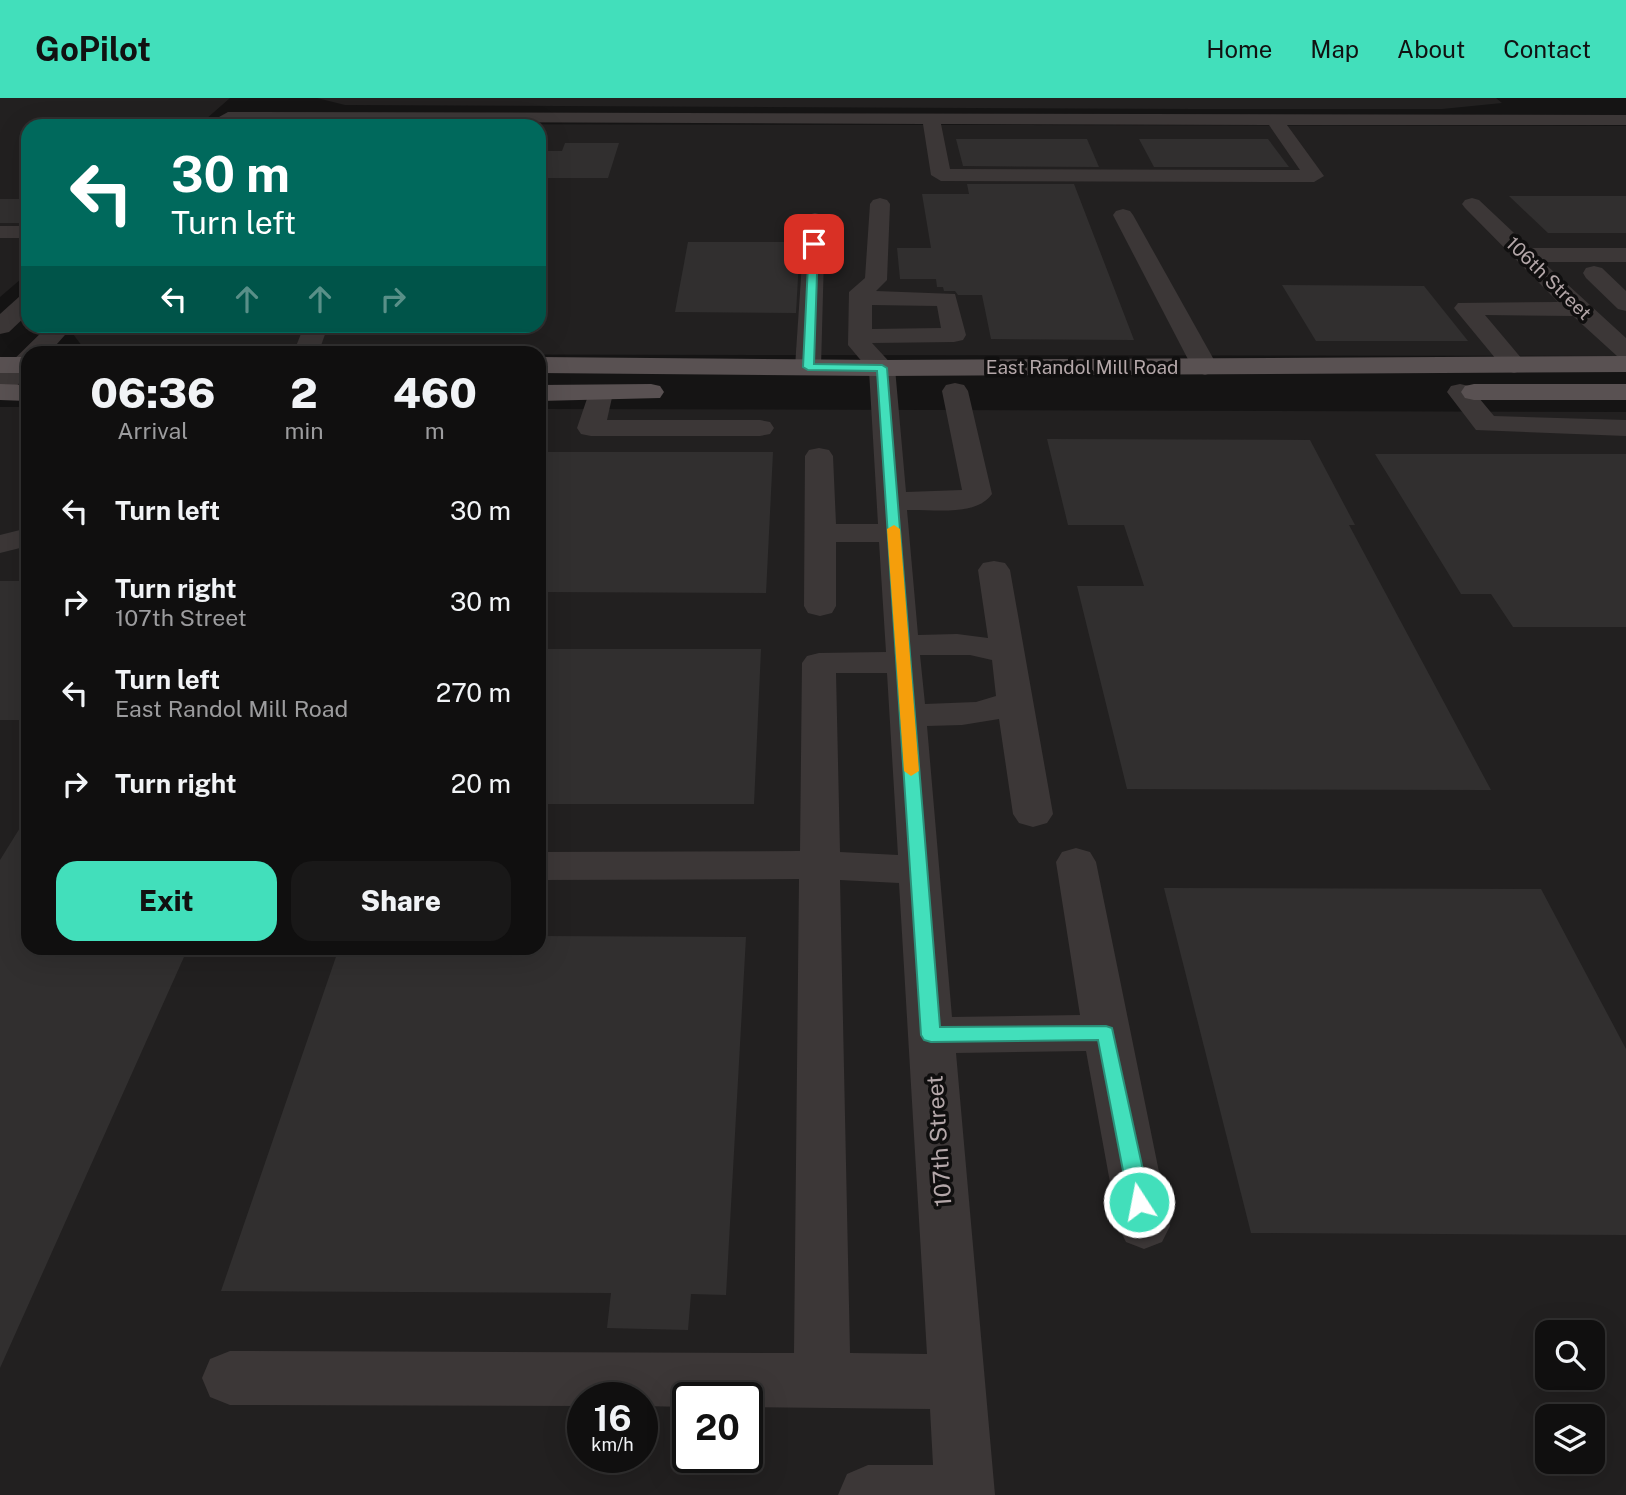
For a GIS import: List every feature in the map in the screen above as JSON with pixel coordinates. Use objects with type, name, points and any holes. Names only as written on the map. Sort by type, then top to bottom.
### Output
[{"type":"main road","name":"East Randol Mill Road","points":[[776,392],[875,365],[955,391],[1199,385],[1514,365],[1626,364]]},
{"type":"main road","name":"East Randol Mill Road","points":[[546,365],[875,365],[1199,385]]},
{"type":"main road","points":[[0,390],[21,392]]},
{"type":"main road","points":[[546,393],[681,392]]},
{"type":"main road","points":[[1447,392],[1626,392]]},
{"type":"street","points":[[237,119],[248,98]]},
{"type":"street","points":[[239,119],[272,98]]},
{"type":"street","points":[[341,99],[366,102],[850,107],[1363,105],[1394,101]]},
{"type":"street","points":[[1485,105],[1501,120]]},
{"type":"street","points":[[546,120],[651,118],[648,131],[758,133],[777,130],[778,118],[808,118],[850,107],[933,127],[1106,127],[1274,119],[1626,120]]},
{"type":"street","points":[[571,118],[565,132],[570,134],[621,134]]},
{"type":"street","points":[[808,118],[808,132],[811,135],[869,136],[902,135],[905,133],[902,118]]},
{"type":"street","points":[[933,127],[941,176],[1314,176],[1274,119]]},
{"type":"street","points":[[1106,127],[1286,136]]},
{"type":"street","points":[[1119,155],[1128,176]]},
{"type":"street","points":[[875,365],[954,335],[947,299],[861,298],[861,292],[876,280],[880,204]]},
{"type":"street","name":"106th Street","points":[[1472,204],[1626,351]]},
{"type":"street","points":[[1124,215],[1199,385]]},
{"type":"street","points":[[808,367],[815,219]]},
{"type":"street","points":[[0,232],[21,232]]},
{"type":"street","points":[[1526,255],[1626,255]]},
{"type":"street","points":[[1594,273],[1626,304]]},
{"type":"street","points":[[0,327],[19,296]]},
{"type":"street","name":"107th Street","points":[[861,298],[875,365],[893,517],[965,1495]]},
{"type":"street","points":[[1514,365],[1466,309],[1585,314],[1626,319]]},
{"type":"street","points":[[39,346],[53,333]]},
{"type":"street","points":[[0,390],[21,362]]},
{"type":"street","points":[[821,533],[965,500],[977,494],[955,391]]},
{"type":"street","points":[[1447,392],[1486,424],[1626,428]]},
{"type":"street","points":[[600,393],[591,428],[760,428]]},
{"type":"street","points":[[819,456],[820,606]]},
{"type":"street","points":[[0,544],[21,539]]},
{"type":"street","points":[[994,570],[1033,814]]},
{"type":"street","points":[[822,1380],[819,663],[976,645],[995,648],[1008,655]]},
{"type":"street","points":[[907,715],[998,711],[1014,701]]},
{"type":"street","points":[[1076,862],[1144,1226]]},
{"type":"street","points":[[546,866],[820,865],[919,870]]},
{"type":"street","points":[[931,1035],[1106,1033]]},
{"type":"street","points":[[230,1378],[957,1382]]},
{"type":"street","points":[[868,1495],[965,1495]]},
{"type":"shaded area","points":[[0,98],[230,98],[206,119],[21,119],[21,279],[0,297]]},
{"type":"shaded area","points":[[317,98],[1496,98],[1502,103],[1442,109],[1196,109],[345,105]]},
{"type":"shaded area","points":[[546,124],[1626,126],[1626,356],[546,355],[546,346],[82,346],[73,334],[546,333]]},
{"type":"shaded area","points":[[0,407],[21,407],[21,955],[546,955],[546,409],[1626,412],[1626,1495],[0,1495]]},
{"type":"building","points":[[956,139],[1087,139],[1099,167],[963,166]]},
{"type":"building","points":[[1139,139],[1268,139],[1289,167],[1154,167]]},
{"type":"building","points":[[565,143],[619,143],[608,178],[546,178],[546,151],[562,151]]},
{"type":"building","points":[[967,184],[1074,184],[1134,340],[991,339],[982,295],[958,295],[955,291],[944,291],[943,287],[937,287],[936,279],[900,279],[897,248],[931,248],[922,194],[969,194]]},
{"type":"building","points":[[1509,196],[1626,196],[1626,233],[1548,233]]},
{"type":"building","points":[[0,199],[21,199],[21,223],[0,223]]},
{"type":"building","points":[[688,242],[800,242],[796,313],[675,312]]},
{"type":"building","points":[[1282,285],[1424,286],[1468,341],[1316,341]]},
{"type":"building","points":[[1047,439],[1310,440],[1355,525],[1349,525],[1491,790],[1127,789],[1077,586],[1144,586],[1124,525],[1068,525]]},
{"type":"building","points":[[546,452],[773,452],[766,593],[546,592]]},
{"type":"building","points":[[1375,454],[1626,454],[1626,627],[1513,627],[1491,594],[1461,594]]},
{"type":"building","points":[[0,581],[21,581],[21,720],[0,720]]},
{"type":"building","points":[[546,649],[761,649],[754,804],[546,804]]},
{"type":"building","points":[[21,826],[21,955],[185,955],[0,1368],[0,860]]},
{"type":"building","points":[[1164,888],[1541,889],[1626,1049],[1626,1235],[1251,1233]]},
{"type":"building","points":[[546,936],[746,937],[726,1295],[691,1294],[688,1330],[607,1328],[611,1293],[221,1291],[337,955],[546,955]]},
{"type":"slow traffic","points":[[894,529],[911,771]]},
{"type":"route","points":[[814,244],[808,367],[882,368],[931,1035],[1106,1033],[1139,1202]]}]
